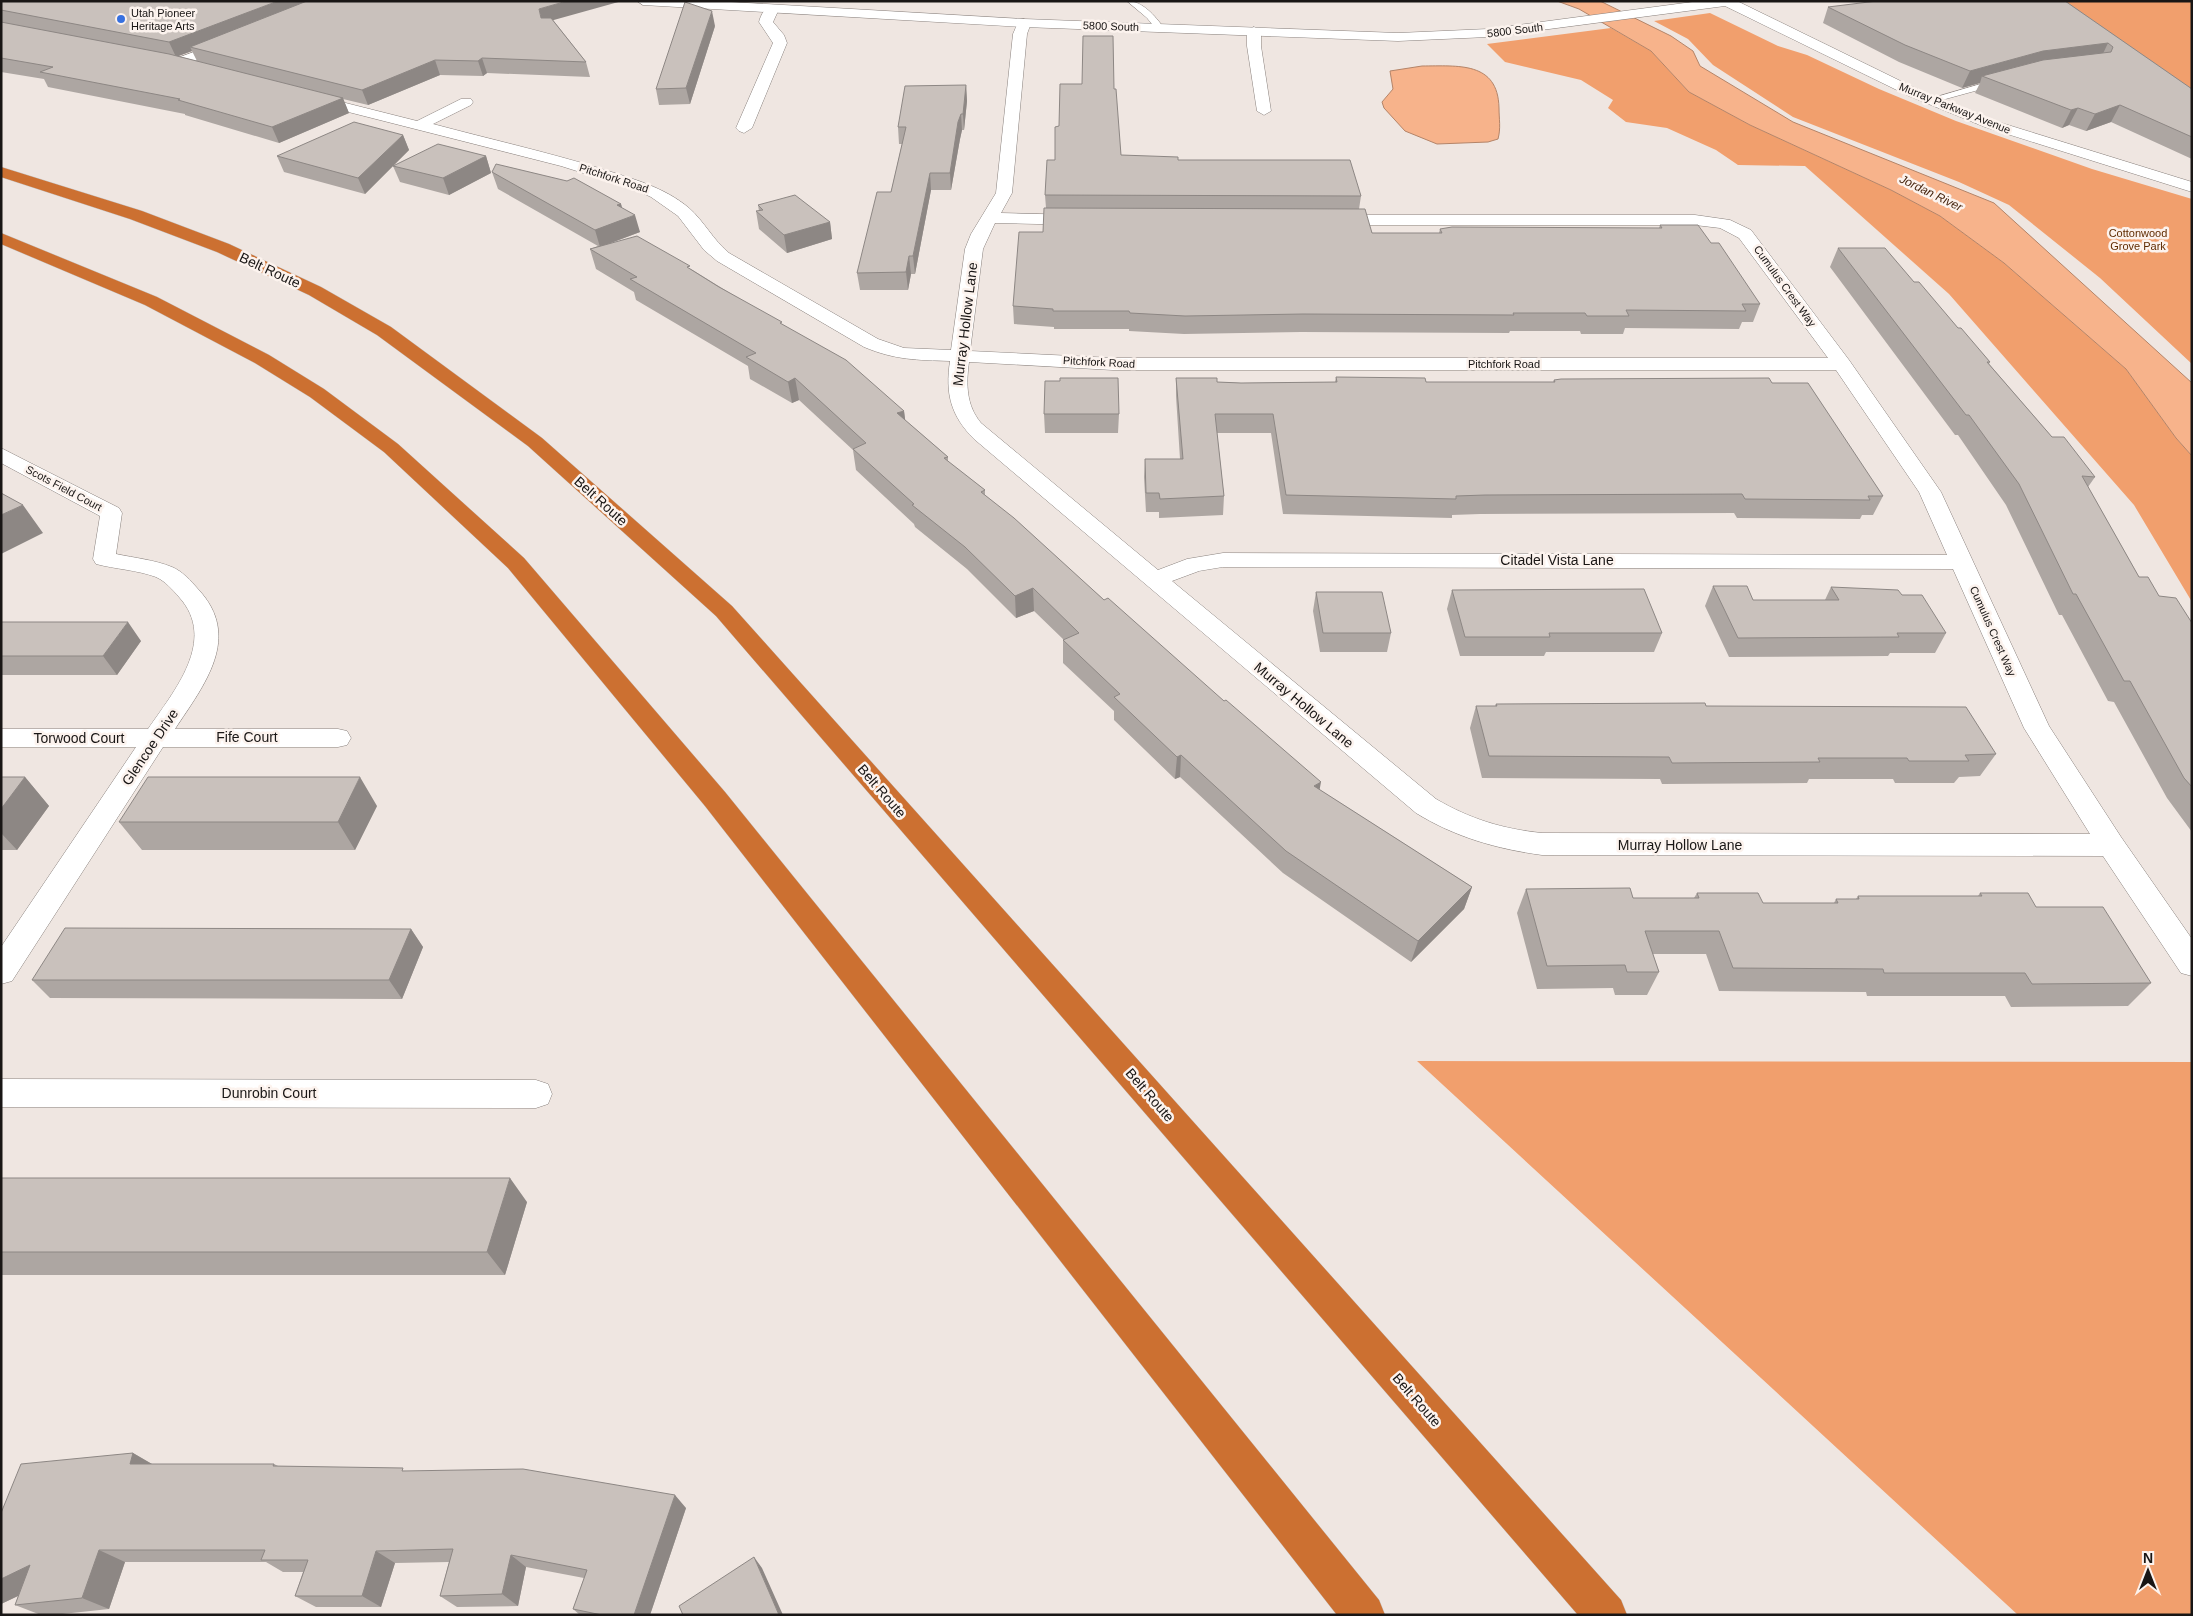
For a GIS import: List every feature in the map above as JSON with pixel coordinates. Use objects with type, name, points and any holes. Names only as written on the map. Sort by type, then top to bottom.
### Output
[{"type":"highway","name":"Belt Route","points":[[1,172],[136,215],[223,248],[315,291],[384,331],[535,442],[724,611],[1606,1615]]},
{"type":"highway","points":[[1,238],[152,302],[262,359],[318,393],[392,448],[516,564],[715,800],[1364,1615]]},
{"type":"street","name":"5800 South","points":[[643,1],[742,4],[773,9],[1024,23],[1398,37],[1488,34],[1729,1]]},
{"type":"street","name":"Murray Parkway Avenue","points":[[1729,1],[1931,100],[1990,124],[2192,187]]},
{"type":"street","points":[[744,128],[779,46],[777,35],[766,22],[767,16],[773,9]]},
{"type":"street","name":"Murray Hollow Lane","points":[[1024,23],[1020,34],[1005,185],[1001,200],[979,233],[974,249],[957,393],[963,414],[971,425],[1154,580],[1426,806],[1459,825],[1499,839],[1542,844],[2111,846]]},
{"type":"street","points":[[1254,31],[1254,46],[1264,111]]},
{"type":"street","points":[[177,63],[246,36]]},
{"type":"street","points":[[157,59],[206,71]]},
{"type":"street","name":"Pitchfork Road","points":[[292,93],[567,163],[640,186],[665,198],[684,212],[710,246],[723,257],[872,343],[893,352],[904,354],[1020,358],[1113,364],[1842,364]]},
{"type":"street","points":[[418,126],[466,102]]},
{"type":"street","points":[[990,218],[1094,220]]},
{"type":"street","name":"Cumulus Crest Way","points":[[1310,220],[1695,220],[1724,224],[1740,230],[1752,241],[1842,364],[1930,492],[2037,728],[2111,846],[2192,964]]},
{"type":"street","name":"Scots Field Court","points":[[1,454],[111,513],[104,559]]},
{"type":"street","name":"Glencoe Drive","points":[[1,972],[188,689],[204,659],[209,635],[205,616],[189,593],[166,572],[104,559]]},
{"type":"street","name":"Citadel Vista Lane","points":[[1154,580],[1195,564],[1231,560],[1963,562]]},
{"type":"street","name":"Torwood Court","points":[[1,738],[156,738]]},
{"type":"street","name":"Fife Court","points":[[156,738],[338,738]]},
{"type":"street","name":"Dunrobin Court","points":[[1,1092],[536,1094]]},
{"type":"lane","points":[[1131,1],[1150,16],[1160,28]]},
{"type":"lane","points":[[1931,100],[2008,79]]},
{"type":"green space","points":[[2063,1],[2192,1],[2192,93]]},
{"type":"green space","name":"Cottonwood Grove Park","points":[[1710,13],[1778,46],[1807,55],[1879,89],[1956,121],[2092,169],[2192,199],[2192,364],[2100,278],[2009,205],[1959,182],[1793,117],[1713,65],[1688,39],[1654,21]]},
{"type":"green space","points":[[1611,28],[1651,51],[1689,92],[1750,125],[1891,190],[1940,216],[2004,263],[2126,369],[2176,438],[2192,456],[2192,602],[2134,505],[1949,294],[1805,166],[1738,165],[1716,150],[1667,128],[1626,122],[1608,108],[1613,100],[1581,80],[1505,62],[1487,44]]},
{"type":"green space","points":[[1417,1061],[2192,1062],[2192,1615],[2018,1615]]},
{"type":"water","name":"Jordan River","points":[[1557,1],[1600,1],[1671,36],[1693,51],[1700,66],[1793,122],[1994,203],[2192,383],[2192,456],[2176,438],[2126,369],[2004,263],[1940,216],[1891,190],[1750,125],[1689,92],[1651,51],[1579,9]]},
{"type":"water","points":[[1422,66],[1462,67],[1474,69],[1484,74],[1492,82],[1497,93],[1500,127],[1498,139],[1488,142],[1437,144],[1405,131],[1384,108],[1382,102],[1393,89],[1390,71]]},
{"type":"building","points":[[1,1],[278,1],[169,42],[1,10]]},
{"type":"building","points":[[307,1],[567,1],[539,9],[541,18],[551,18],[586,62],[482,58],[478,61],[435,60],[362,90],[190,47]]},
{"type":"building","points":[[1877,1],[2065,1],[2192,89],[2192,137],[2120,105],[2095,114],[2078,108],[2071,110],[1982,76],[2043,60],[2111,52],[2113,47],[2108,43],[2043,51],[1970,71],[1905,45],[1828,7]]},
{"type":"building","points":[[685,2],[712,11],[686,88],[656,89]]},
{"type":"building","points":[[1,22],[169,54],[343,98],[272,127],[178,100],[180,99],[40,72],[53,67],[1,58]]},
{"type":"building","points":[[1083,36],[1113,36],[1114,89],[1116,89],[1121,155],[1178,157],[1178,160],[1350,160],[1361,196],[1045,195],[1047,160],[1055,160],[1055,127],[1059,126],[1060,84],[1082,84]]},
{"type":"building","points":[[966,85],[963,114],[961,114],[958,122],[950,173],[930,173],[913,256],[909,256],[906,272],[857,273],[877,192],[891,192],[906,127],[898,127],[905,86]]},
{"type":"building","points":[[354,122],[403,135],[358,178],[277,156]]},
{"type":"building","points":[[438,144],[486,156],[443,178],[393,166]]},
{"type":"building","points":[[496,164],[567,181],[574,178],[621,204],[617,205],[635,215],[595,230],[492,172]]},
{"type":"building","points":[[795,195],[830,222],[784,235],[756,211],[763,210],[758,205]]},
{"type":"building","points":[[1044,208],[1365,209],[1372,233],[1442,233],[1440,229],[1452,227],[1662,228],[1660,225],[1698,225],[1711,243],[1719,243],[1760,304],[1742,304],[1746,311],[1626,310],[1629,316],[1587,316],[1585,313],[1513,313],[1514,315],[1303,314],[1185,316],[1130,313],[1129,311],[1053,311],[1053,309],[1013,306],[1019,232],[1043,232]]},
{"type":"building","points":[[637,236],[690,266],[687,267],[719,287],[846,360],[904,411],[897,413],[948,457],[944,458],[985,490],[981,492],[1014,518],[1104,600],[1108,598],[1224,701],[1226,700],[1321,782],[1314,786],[1472,887],[1418,941],[1286,851],[1181,755],[1177,757],[1114,697],[1120,694],[1063,640],[1079,633],[1033,588],[1015,596],[965,547],[912,505],[914,504],[853,449],[866,443],[795,378],[788,382],[746,357],[756,353],[630,279],[637,277],[590,249]]},
{"type":"building","points":[[1838,248],[1885,248],[1914,282],[1919,282],[1958,328],[1961,328],[1990,362],[1987,362],[2052,437],[2064,437],[2095,477],[2082,476],[2139,577],[2148,577],[2159,596],[2176,598],[2192,623],[2192,787],[2184,778],[2130,681],[2124,681],[2076,594],[2073,594],[2019,484],[1969,415],[1966,415]]},
{"type":"building","points":[[1336,377],[1425,378],[1426,382],[1555,382],[1554,380],[1561,379],[1769,378],[1772,383],[1808,383],[1883,496],[1868,496],[1870,500],[1745,499],[1742,494],[1485,495],[1456,496],[1456,499],[1286,495],[1273,414],[1215,414],[1224,496],[1160,499],[1159,493],[1146,493],[1145,459],[1183,459],[1176,378],[1217,378],[1217,382],[1241,383],[1337,382]]},
{"type":"building","points":[[1060,378],[1118,378],[1119,414],[1044,414],[1045,381],[1060,381]]},
{"type":"building","points":[[1,493],[23,505],[1,515]]},
{"type":"building","points":[[1713,586],[1747,586],[1753,600],[1839,600],[1831,587],[1898,590],[1902,595],[1922,595],[1946,633],[1897,633],[1899,637],[1738,638]]},
{"type":"building","points":[[1644,589],[1662,633],[1549,633],[1550,637],[1465,637],[1452,590]]},
{"type":"building","points":[[1316,592],[1382,592],[1391,633],[1323,633]]},
{"type":"building","points":[[1,622],[128,622],[103,656],[1,656]]},
{"type":"building","points":[[1705,703],[1706,706],[1966,707],[1996,754],[1965,755],[1969,761],[1909,761],[1907,758],[1818,758],[1820,762],[1672,763],[1669,757],[1489,756],[1476,706],[1497,706],[1496,704]]},
{"type":"building","points":[[1,777],[25,777],[1,809]]},
{"type":"building","points":[[148,777],[360,777],[338,822],[119,822]]},
{"type":"building","points":[[1630,888],[1633,898],[1699,898],[1697,893],[1758,893],[1763,903],[1838,903],[1836,899],[1859,899],[1858,896],[1982,896],[1980,893],[2028,893],[2036,907],[2103,907],[2151,983],[2032,984],[2025,973],[1884,973],[1883,969],[1733,968],[1719,931],[1645,931],[1659,972],[1627,972],[1625,965],[1547,966],[1526,889]]},
{"type":"building","points":[[65,928],[411,929],[389,980],[32,980]]},
{"type":"building","points":[[1,1178],[510,1178],[487,1252],[1,1252]]},
{"type":"building","points":[[133,1453],[130,1464],[274,1464],[273,1466],[403,1468],[402,1471],[523,1469],[675,1495],[634,1615],[602,1615],[573,1609],[587,1570],[511,1555],[502,1594],[440,1596],[453,1549],[376,1551],[362,1596],[295,1596],[308,1560],[261,1560],[265,1550],[99,1550],[82,1598],[15,1605],[30,1565],[1,1579],[1,1513],[21,1464]]},
{"type":"building","points":[[754,1557],[779,1615],[683,1615],[679,1606]]},
{"type":"place","name":"Utah Pioneer Heritage Arts","points":[[121,19]]}]
